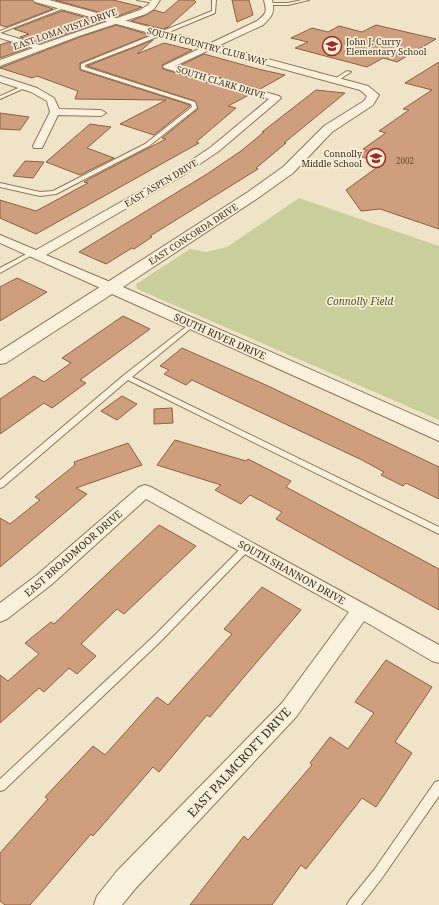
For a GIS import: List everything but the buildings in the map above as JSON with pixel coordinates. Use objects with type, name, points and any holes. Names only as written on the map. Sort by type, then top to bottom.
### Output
[{"type":"street","name":"SOUTH COUNTRY CLUB WAY","points":[[41,0],[364,88],[373,95]]},
{"type":"street","name":"EAST LOMA VISTA DRIVE","points":[[0,63],[39,47],[143,12],[155,1]]},
{"type":"street","points":[[210,46],[260,23],[269,15],[268,2]]},
{"type":"street","points":[[0,35],[39,47]]},
{"type":"street","name":"SOUTH CLARK DRIVE","points":[[210,46],[167,66],[276,98]]},
{"type":"street","points":[[0,79],[34,90],[51,100],[55,112],[38,146]]},
{"type":"street","name":"EAST CONCORDA DRIVE","points":[[0,359],[283,174],[328,129],[369,103],[373,95]]},
{"type":"street","name":"EAST ASPEN DRIVE","points":[[34,254],[178,174],[214,149],[276,98]]},
{"type":"street","points":[[55,112],[101,113]]},
{"type":"street","name":"SOUTH RIVER DRIVE","points":[[0,239],[439,434]]},
{"type":"street","name":"SOUTH SHANNON DRIVE","points":[[145,491],[439,655]]},
{"type":"street","name":"EAST BROADMOOR DRIVE","points":[[0,614],[44,580],[145,491]]},
{"type":"street","name":"EAST PALMCROFT DRIVE","points":[[106,905],[126,880],[288,710],[360,610]]},
{"type":"lane","points":[[140,0],[155,1]]},
{"type":"lane","points":[[0,185],[40,194],[54,193],[147,145],[195,107],[194,103],[83,68],[83,64],[163,34],[214,12],[214,0]]},
{"type":"lane","points":[[268,2],[288,4],[307,0]]},
{"type":"lane","points":[[0,32],[65,7]]},
{"type":"lane","points":[[335,80],[349,72]]},
{"type":"lane","points":[[0,98],[25,87]]},
{"type":"lane","points":[[0,271],[34,254]]},
{"type":"lane","points":[[0,485],[193,324]]},
{"type":"lane","points":[[127,378],[439,531]]},
{"type":"lane","points":[[0,786],[157,640],[247,547]]},
{"type":"lane","points":[[353,905],[378,874],[439,786]]},
{"type":"green space","name":"Connolly Field","points":[[299,198],[439,246],[439,420],[137,289],[136,284],[190,249],[206,252],[227,247]]},
{"type":"place","name":"John J. Curry Elementary School","points":[[332,46]]},
{"type":"place","name":"Connolly Middle School","points":[[376,158]]}]
